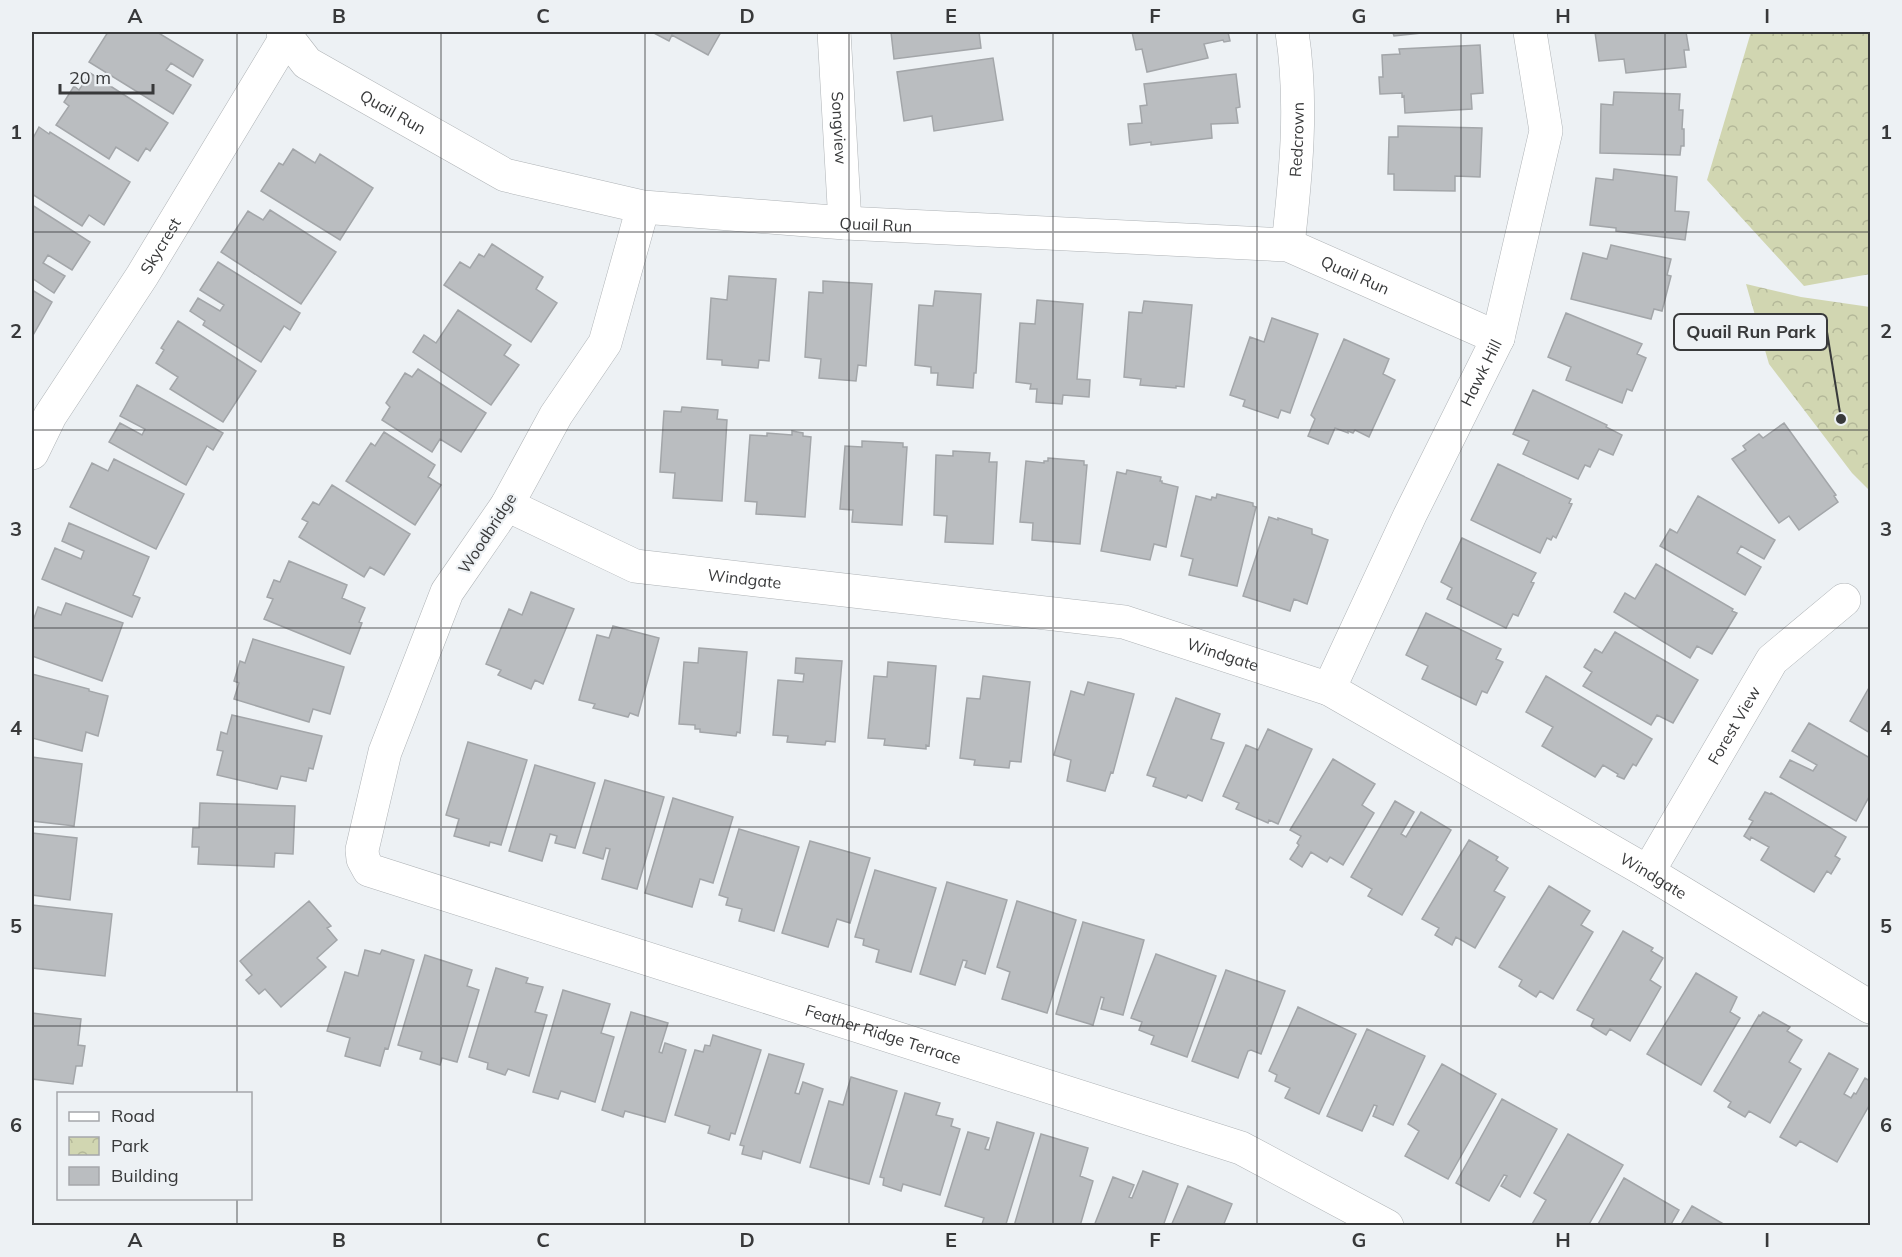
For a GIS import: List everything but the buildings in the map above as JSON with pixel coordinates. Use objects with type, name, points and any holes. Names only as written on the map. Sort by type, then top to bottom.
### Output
[{"type":"street","name":"Songview","points":[[834,32],[845,223]]},
{"type":"street","name":"Redcrown","points":[[1288,245],[1296,174],[1298,114],[1297,64],[1292,32]]},
{"type":"street","name":"Hawk Hill","points":[[1329,689],[1410,515],[1498,338],[1546,131],[1530,32]]},
{"type":"street","name":"Quail Run","points":[[285,34],[307,63],[505,175],[643,207],[845,223],[1288,245],[1498,338]]},
{"type":"street","name":"Skycrest","points":[[32,453],[50,416],[142,276],[285,34]]},
{"type":"street","name":"Woodbridge","points":[[369,870],[363,859],[362,850],[385,752],[447,592],[507,505],[556,415],[604,343],[643,207]]},
{"type":"street","name":"Windgate","points":[[507,505],[635,566],[1124,622],[1329,689],[1648,872],[1870,1007]]},
{"type":"street","name":"Forest View","points":[[1648,872],[1772,660],[1844,600]]},
{"type":"street","name":"Feather Ridge Terrace","points":[[369,870],[1241,1148],[1386,1226]]},
{"type":"green space","points":[[1751,32],[1870,32],[1870,274],[1804,286],[1707,180]]},
{"type":"green space","points":[[1746,284],[1801,297],[1870,307],[1870,491],[1852,473],[1769,364]]},
{"type":"place","name":"Quail Run Park","points":[[1841,419]]}]
